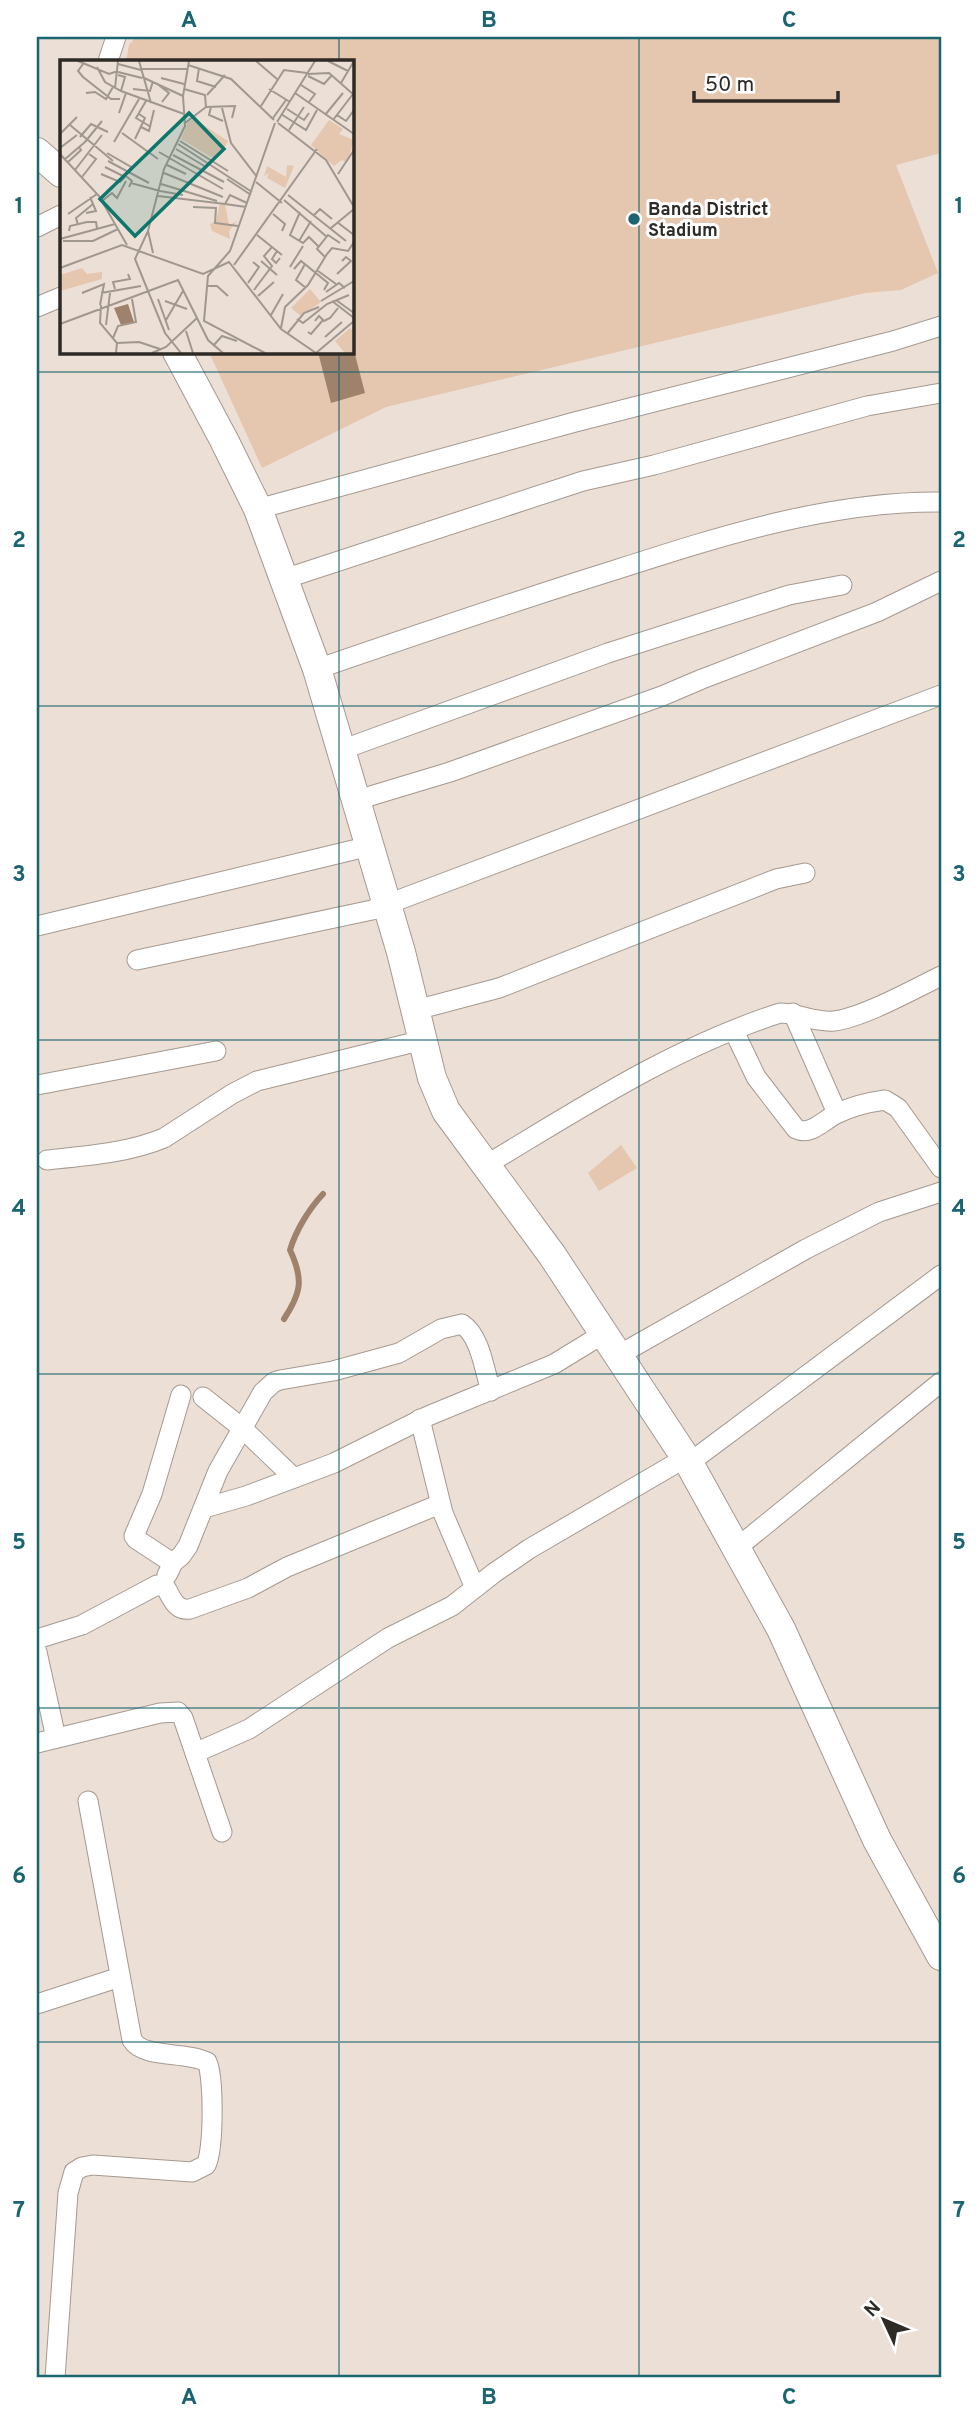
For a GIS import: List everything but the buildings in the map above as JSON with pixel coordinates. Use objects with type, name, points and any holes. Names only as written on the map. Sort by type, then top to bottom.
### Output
[{"type":"main road","points":[[37,152],[60,172]]},
{"type":"main road","points":[[178,354],[258,509],[317,669],[387,905],[432,1078],[446,1111],[552,1255],[687,1461],[781,1629],[877,1840],[941,1955]]},
{"type":"street","points":[[108,60],[116,37]]},
{"type":"street","points":[[37,227],[60,216]]},
{"type":"street","points":[[37,307],[60,297]]},
{"type":"street","points":[[258,509],[941,326]]},
{"type":"street","points":[[284,579],[583,481],[654,465],[867,406],[941,393]]},
{"type":"street","points":[[317,669],[694,544],[852,506],[941,502]]},
{"type":"street","points":[[357,800],[450,772],[662,696],[702,678],[877,612],[941,581]]},
{"type":"street","points":[[341,750],[608,653],[789,595],[842,585]]},
{"type":"street","points":[[137,960],[372,910],[941,695]]},
{"type":"street","points":[[37,926],[370,846]]},
{"type":"street","points":[[416,1010],[499,988],[768,882],[805,873]]},
{"type":"street","points":[[486,1165],[650,1068],[682,1052],[780,1013],[793,1013],[833,1022],[851,1017],[941,976]]},
{"type":"street","points":[[793,1013],[837,1113]]},
{"type":"street","points":[[734,1031],[756,1077],[796,1129],[802,1132],[811,1130],[837,1113],[885,1100],[892,1103],[941,1168]]},
{"type":"street","points":[[47,1160],[99,1154],[153,1143],[257,1081],[423,1040]]},
{"type":"street","points":[[37,1085],[216,1051]]},
{"type":"street","points":[[204,1508],[246,1496],[334,1463],[420,1419],[554,1364],[610,1345],[878,1212],[941,1192]]},
{"type":"street","points":[[195,1753],[249,1729],[388,1638],[444,1611],[529,1549],[687,1461],[941,1276]]},
{"type":"street","points":[[162,1585],[171,1564],[188,1546],[218,1471],[263,1392],[274,1382],[392,1356],[453,1325],[462,1324],[475,1339],[491,1391]]},
{"type":"street","points":[[738,1548],[941,1382]]},
{"type":"street","points":[[171,1564],[134,1536],[152,1494],[181,1395]]},
{"type":"street","points":[[203,1396],[242,1428],[294,1478]]},
{"type":"street","points":[[420,1419],[440,1504],[475,1588]]},
{"type":"street","points":[[162,1585],[177,1607],[190,1609],[248,1588],[288,1567],[440,1504]]},
{"type":"street","points":[[37,1639],[82,1625],[150,1588],[162,1585]]},
{"type":"street","points":[[37,1652],[46,1740],[171,1711],[178,1712],[183,1718],[222,1832]]},
{"type":"street","points":[[55,2378],[68,2193],[74,2172],[82,2166],[93,2165],[192,2172],[206,2165],[211,2152],[211,2079],[207,2062],[196,2057],[145,2050],[136,2047],[132,2040],[88,1801]]},
{"type":"street","points":[[37,2004],[120,1978]]},
{"type":"shaded area","name":"Banda District Stadium","points":[[136,37],[941,37],[941,153],[896,165],[938,273],[901,290],[865,293],[386,407],[262,468],[210,354],[354,354],[354,60],[126,60],[129,45]]},
{"type":"shaded area","points":[[354,351],[365,393],[331,403],[319,354],[354,354]]},
{"type":"shaded area","points":[[621,1145],[637,1168],[599,1191],[588,1173]]},
{"type":"waterway","points":[[284,1319],[299,1286],[290,1250],[304,1220],[323,1194]]},
{"type":"place","name":"Banda District Stadium","points":[[634,219]]}]
